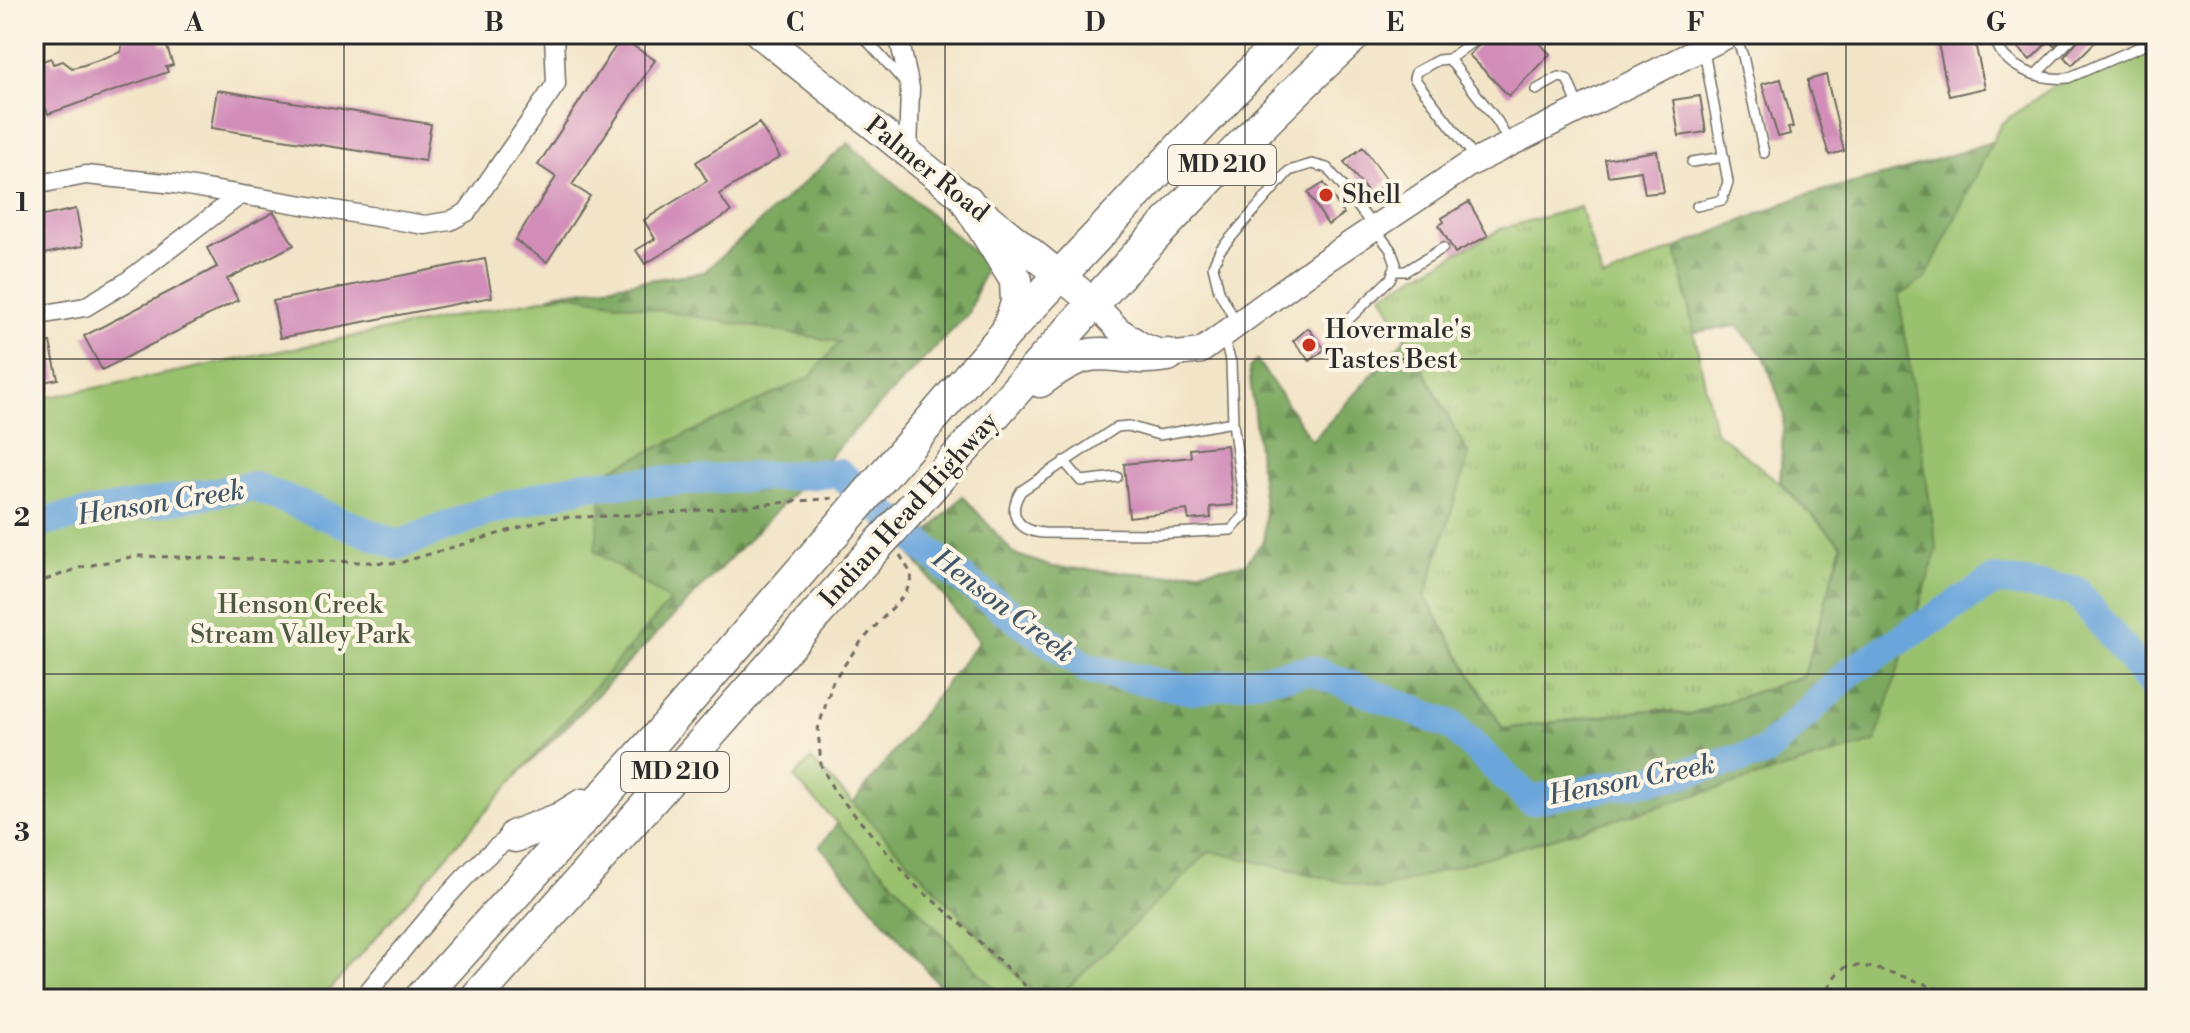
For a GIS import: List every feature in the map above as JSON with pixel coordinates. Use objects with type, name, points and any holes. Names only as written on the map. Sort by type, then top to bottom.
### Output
[{"type":"highway","name":"Indian Head Highway","points":[[420,999],[612,785],[840,509],[882,477],[1007,332],[1287,34]]},
{"type":"highway","name":"Indian Head Highway","points":[[475,999],[887,550],[913,507],[1094,303],[1279,105],[1356,34]]},
{"type":"highway","points":[[967,201],[1016,280],[1017,303],[1007,332]]},
{"type":"highway","points":[[987,422],[1076,356],[1101,352],[1148,359],[1168,355]]},
{"type":"highway","points":[[525,881],[529,854],[515,836],[560,819],[612,785]]},
{"type":"main road","name":"Palmer Road","points":[[760,34],[1094,303]]},
{"type":"main road","points":[[1094,303],[1118,329],[1142,345],[1168,355],[1201,351],[1373,228],[1477,160],[1579,107],[1733,34]]},
{"type":"street","points":[[34,185],[86,175],[175,184],[425,225],[458,217],[476,200],[556,84],[554,34]]},
{"type":"street","points":[[898,34],[910,88],[908,154]]},
{"type":"street","points":[[34,316],[85,307],[125,283],[240,195]]},
{"type":"street","points":[[362,999],[478,865],[496,847],[515,836]]},
{"type":"lane","points":[[861,34],[910,88]]},
{"type":"lane","points":[[1477,160],[1414,78],[1416,72],[1438,60],[1449,59],[1483,34]]},
{"type":"lane","points":[[1733,34],[1743,56],[1764,153]]},
{"type":"lane","points":[[2006,34],[1994,39],[2014,66],[2068,78],[2156,40]]},
{"type":"lane","points":[[2037,73],[2076,34]]},
{"type":"lane","points":[[1697,206],[1722,200],[1728,182],[1703,47]]},
{"type":"lane","points":[[1449,59],[1498,122],[1509,143]]},
{"type":"lane","points":[[1536,90],[1559,77],[1567,79],[1579,107]]},
{"type":"lane","points":[[1692,162],[1724,157]]},
{"type":"lane","points":[[1233,422],[1159,435],[1128,426],[1117,427],[1021,491],[1014,502],[1013,514],[1020,526],[1030,532],[1156,534],[1231,530],[1245,515],[1233,422],[1231,332],[1213,266],[1220,250],[1289,171],[1312,164],[1327,168],[1391,250],[1396,264],[1391,278],[1344,324]]},
{"type":"lane","points":[[1393,271],[1406,271],[1443,248]]},
{"type":"lane","points":[[1064,461],[1081,481],[1117,477]]},
{"type":"path","points":[[34,584],[82,567],[136,556],[399,563],[552,518],[840,509]]},
{"type":"path","points":[[887,550],[912,575],[906,593],[860,643],[833,681],[818,729],[821,765],[834,791],[917,887],[1039,999]]},
{"type":"path","points":[[1823,999],[1835,977],[1844,968],[1854,965],[1874,968],[1964,999]]},
{"type":"green space","points":[[2150,44],[2156,47],[2156,999],[1056,999],[1210,851],[1377,890],[1875,742],[1937,550],[1899,296],[1926,278],[2001,124],[2050,88]]},
{"type":"green space","points":[[1997,140],[2156,999],[951,999],[820,846],[979,641],[909,552],[963,496],[1014,554],[1053,567],[1163,575],[1245,564],[1264,540],[1265,514],[1249,368],[1257,360],[1312,441],[1406,337],[1469,455],[1425,597],[1503,729],[1650,710],[1687,715],[1804,676],[1842,545],[1780,483],[1784,413],[1764,356],[1737,326],[1694,332],[1676,248],[1802,196],[1901,171]]},
{"type":"green space","name":"Henson Creek Stream Valley Park","points":[[848,143],[987,263],[969,313],[556,737],[289,999],[34,999],[482,325],[558,293],[704,272]]},
{"type":"green space","points":[[1580,207],[1603,279],[1676,248],[1715,431],[1780,483],[1842,545],[1804,676],[1687,715],[1657,709],[1503,729],[1425,597],[1468,455],[1382,294],[1503,228]]},
{"type":"green space","name":"Henson Creek Stream Valley Park","points":[[567,294],[840,342],[810,377],[605,472],[595,551],[670,601],[322,999],[34,999],[34,400]]},
{"type":"green space","points":[[811,759],[1040,999],[1004,999],[794,778]]},
{"type":"building","points":[[138,34],[157,34],[162,46],[166,44],[173,65],[166,67],[168,72],[48,114],[46,109],[39,111],[34,96],[38,94],[34,64],[51,58],[53,64],[63,61],[72,68],[84,65],[121,52],[123,40]]},
{"type":"building","points":[[1490,34],[1531,34],[1550,54],[1509,96],[1469,55]]},
{"type":"building","points":[[1936,34],[1973,34],[1985,88],[1949,96]]},
{"type":"building","points":[[2005,34],[2065,34],[2054,46],[2049,41],[2030,60]]},
{"type":"building","points":[[2083,34],[2103,34],[2072,65],[2064,57]]},
{"type":"building","points":[[621,38],[655,60],[572,185],[590,196],[547,262],[515,240],[556,177],[538,165]]},
{"type":"building","points":[[1826,75],[1844,151],[1829,155],[1808,86],[1808,80]]},
{"type":"building","points":[[1781,79],[1793,127],[1788,128],[1790,134],[1778,137],[1762,84]]},
{"type":"building","points":[[217,90],[431,124],[425,161],[211,128]]},
{"type":"building","points":[[1700,96],[1706,132],[1679,136],[1673,100]]},
{"type":"building","points":[[759,123],[780,157],[719,194],[731,212],[645,264],[636,250],[655,239],[644,220],[707,181],[696,162]]},
{"type":"building","points":[[1363,147],[1388,181],[1370,195],[1344,162]]},
{"type":"building","points":[[1657,151],[1664,192],[1645,194],[1641,171],[1608,176],[1605,159]]},
{"type":"building","points":[[1324,183],[1344,214],[1328,225],[1308,193]]},
{"type":"building","points":[[1469,202],[1488,236],[1455,253],[1439,225],[1444,222],[1442,218]]},
{"type":"building","points":[[76,209],[83,246],[34,256],[34,218]]},
{"type":"building","points":[[274,212],[294,245],[227,279],[238,300],[102,370],[84,336],[217,267],[207,248]]},
{"type":"building","points":[[485,259],[492,297],[280,338],[273,301]]},
{"type":"building","name":"Hovermale's Tastes Best","points":[[1308,328],[1325,349],[1310,361],[1293,341]]},
{"type":"building","points":[[50,342],[58,379],[34,384],[34,345]]},
{"type":"building","points":[[1227,445],[1233,505],[1210,507],[1211,518],[1189,520],[1187,510],[1129,517],[1124,464],[1191,457],[1190,449]]},
{"type":"waterway","name":"Henson Creek","points":[[34,523],[253,486],[398,545],[485,512],[585,485],[839,473],[955,574],[1088,669],[1193,690],[1311,670],[1451,725],[1530,800],[1675,775],[1764,753],[1851,671],[1995,580],[2076,591],[2156,690]]},
{"type":"place","name":"Shell","points":[[1326,195]]},
{"type":"place","name":"Hovermale's Tastes Best","points":[[1309,345]]}]
